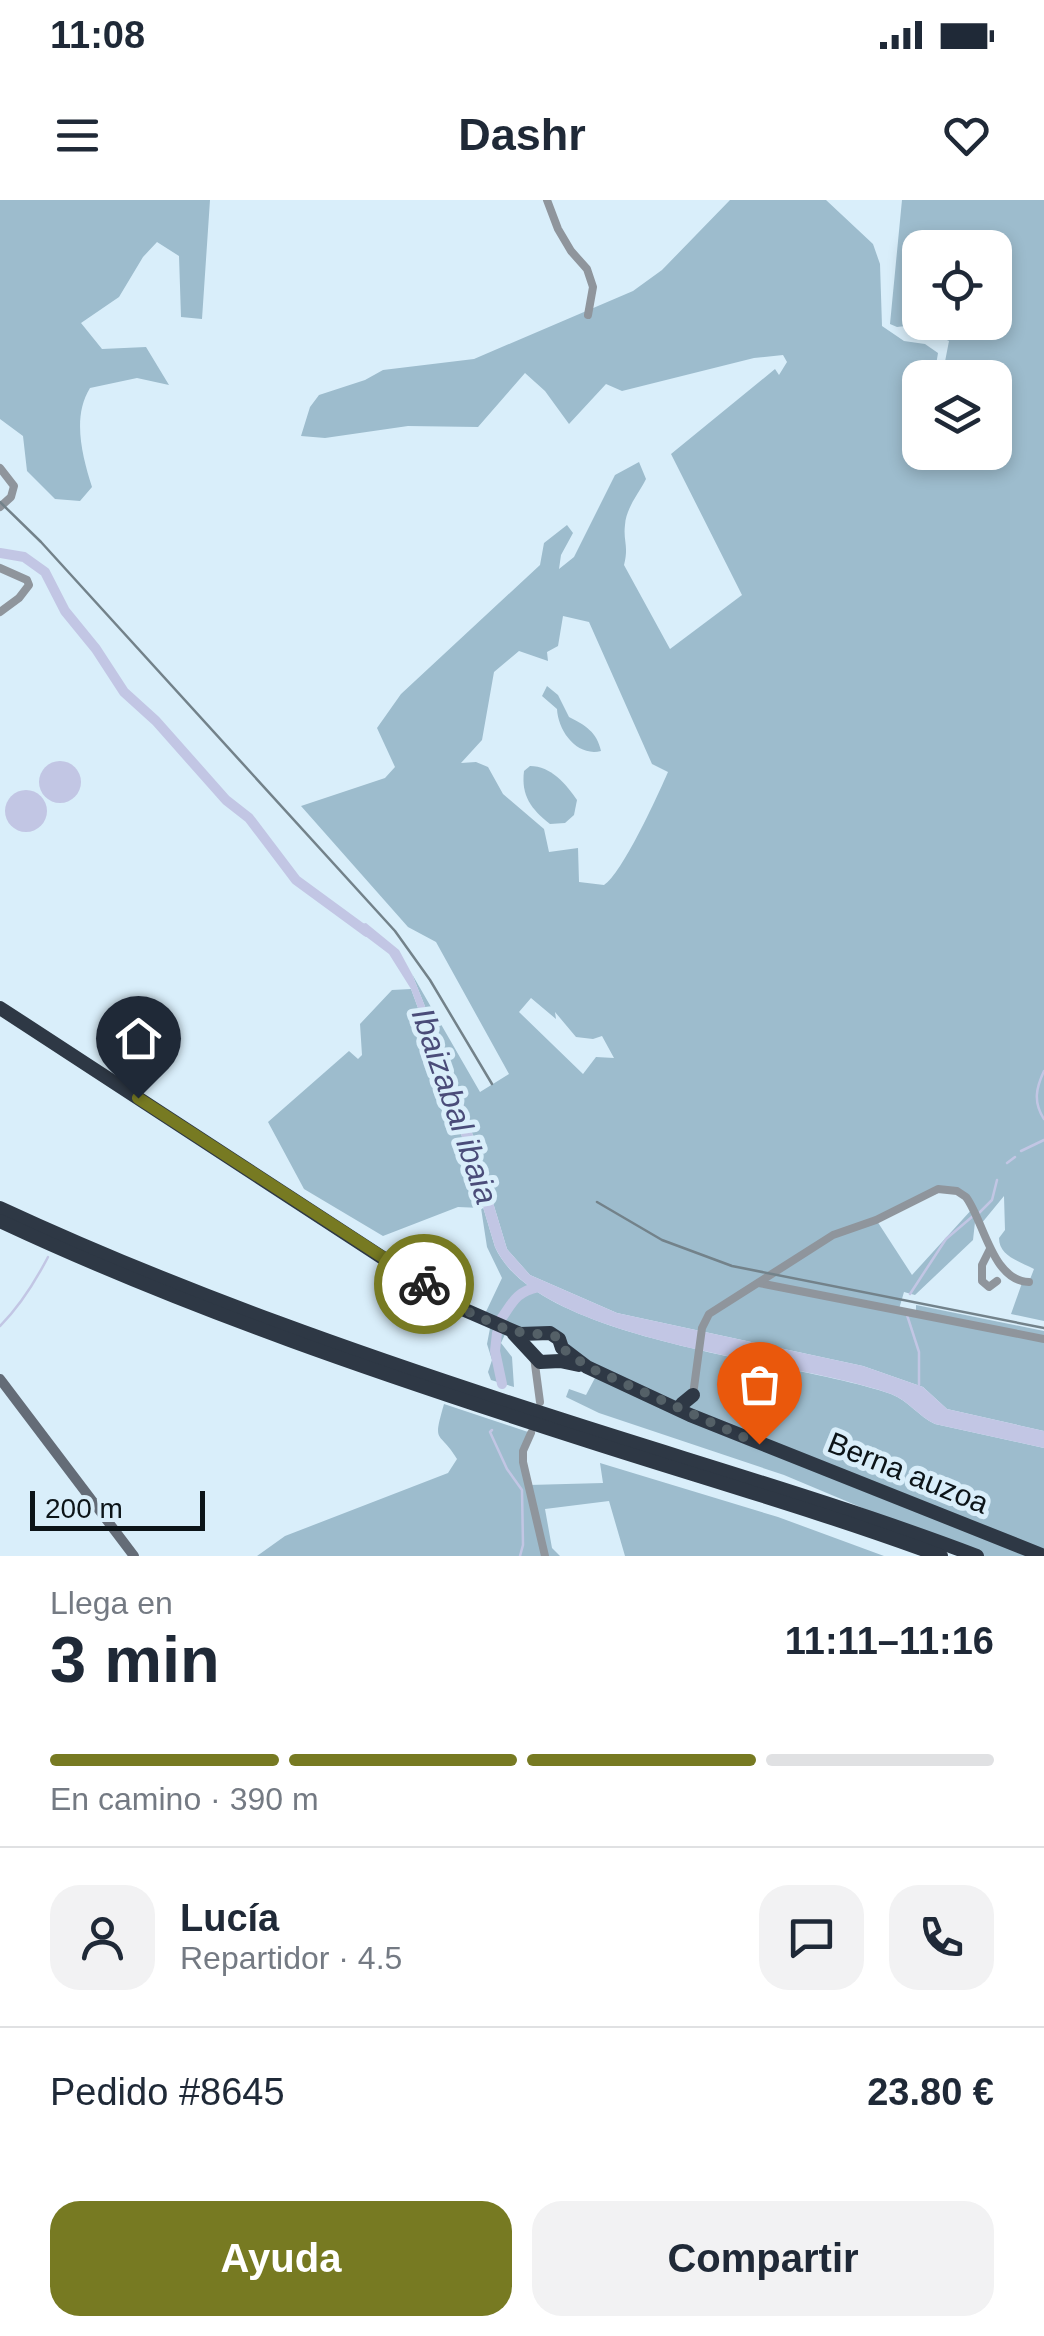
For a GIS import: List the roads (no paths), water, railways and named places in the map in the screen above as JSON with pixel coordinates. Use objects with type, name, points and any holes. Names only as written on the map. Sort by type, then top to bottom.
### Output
[{"type":"highway","points":[[0,1008],[458,1307],[510,1331],[546,1355]]},
{"type":"highway","points":[[0,1208],[164,1278],[372,1358],[853,1511],[977,1556]]},
{"type":"highway","points":[[0,1222],[118,1274],[369,1370],[941,1556]]},
{"type":"highway","points":[[510,1331],[555,1336],[546,1355]]},
{"type":"highway","points":[[540,1334],[534,1341],[546,1355]]},
{"type":"highway","name":"Berna auzoa","points":[[546,1355],[588,1367],[710,1424],[1044,1556]]},
{"type":"highway","points":[[654,1398],[689,1403],[710,1424]]},
{"type":"street","points":[[547,200],[564,240],[587,269],[593,287],[588,315]]},
{"type":"street","points":[[0,468],[14,486],[11,497],[3,504]]},
{"type":"street","points":[[0,568],[27,580],[29,585],[0,612]]},
{"type":"street","points":[[689,1403],[702,1328],[709,1314],[828,1238],[876,1220],[922,1196],[947,1189],[966,1197],[990,1249],[1014,1278],[1029,1282]]},
{"type":"street","points":[[990,1249],[982,1265],[982,1281],[989,1286],[997,1281]]},
{"type":"street","points":[[755,1285],[766,1283],[1044,1339]]},
{"type":"street","points":[[537,1386],[546,1355]]},
{"type":"street","points":[[540,1402],[538,1375],[546,1355]]},
{"type":"street","points":[[0,1379],[134,1556]]},
{"type":"street","points":[[531,1434],[523,1462],[546,1556]]},
{"type":"water","points":[[60,761],[75,767],[81,782],[75,797],[60,803],[45,797],[39,782],[45,767]]},
{"type":"water","points":[[26,790],[41,796],[47,811],[41,826],[26,832],[11,826],[5,811],[11,796]]},
{"type":"water","points":[[366,923],[399,950],[412,974],[461,1096],[507,1249],[530,1275],[617,1313],[863,1366],[923,1387],[947,1409],[1044,1431],[1044,1448],[935,1424],[891,1394],[614,1327],[562,1306],[521,1280],[495,1247],[447,1087],[411,989],[389,954],[352,926]]},
{"type":"waterway","name":"Ibaizabal ibaia","points":[[0,553],[24,557],[45,572],[65,611],[124,692],[156,721],[226,800],[249,818],[296,880],[367,932]]},
{"type":"waterway","points":[[1044,1071],[1037,1095],[1044,1119]]},
{"type":"waterway","points":[[1021,1151],[1044,1140]]},
{"type":"waterway","points":[[1007,1163],[1015,1157]]},
{"type":"waterway","points":[[979,1213],[992,1200],[997,1180]]},
{"type":"waterway","points":[[910,1294],[946,1239],[973,1216]]},
{"type":"waterway","points":[[0,1326],[48,1257]]},
{"type":"waterway","points":[[501,1319],[520,1295],[538,1287]]},
{"type":"waterway","points":[[907,1315],[919,1352],[919,1385]]},
{"type":"waterway","points":[[497,1333],[495,1351],[502,1384]]},
{"type":"waterway","points":[[492,1430],[507,1469],[522,1490],[520,1556]]},
{"type":"railway","points":[[0,502],[41,542],[395,931],[430,980],[492,1084]]},
{"type":"railway","points":[[597,1202],[662,1240],[732,1266],[1044,1328]]}]
